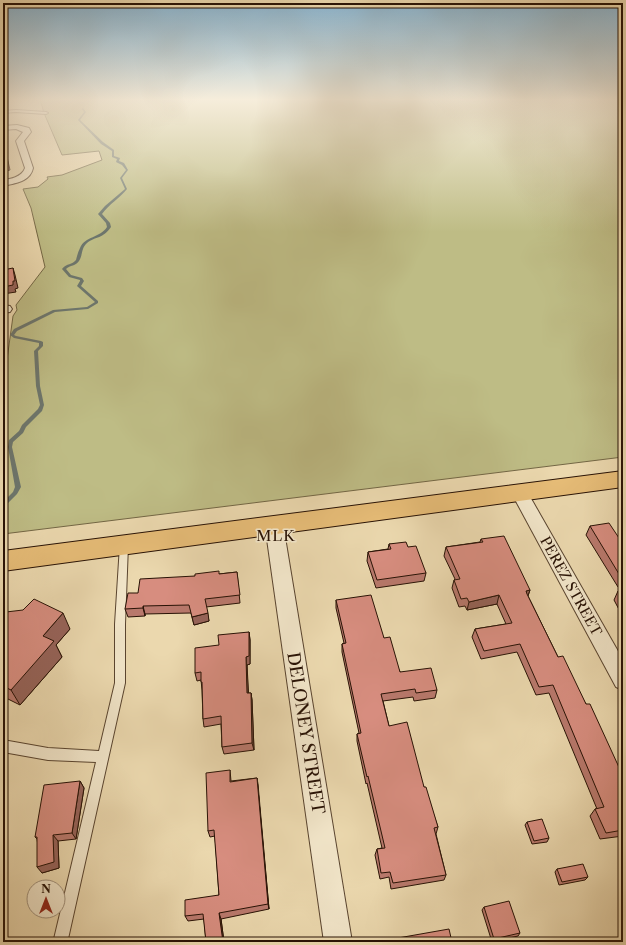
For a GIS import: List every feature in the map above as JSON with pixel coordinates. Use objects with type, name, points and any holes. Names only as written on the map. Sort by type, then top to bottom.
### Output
[{"type":"main road","points":[[3,561],[623,479]]},
{"type":"street","points":[[3,183],[26,175],[28,172],[29,168],[21,143]]},
{"type":"street","name":"PEREZ STREET","points":[[519,492],[623,680]]},
{"type":"street","name":"DELONEY STREET","points":[[274,525],[338,942]]},
{"type":"lane","points":[[61,939],[120,683],[120,624],[124,545]]},
{"type":"lane","points":[[3,746],[48,754],[102,757]]},
{"type":"shaded area","points":[[57,143],[623,143],[623,457],[3,534],[3,389],[13,316],[17,310],[16,305],[45,267],[31,208],[23,189],[38,187],[48,179],[47,177],[62,175],[102,160],[99,151],[62,155]]},
{"type":"building","points":[[3,143],[8,163],[4,163],[3,165]]},
{"type":"building","points":[[13,268],[15,281],[13,281],[13,285],[3,287],[3,270]]},
{"type":"building","points":[[609,523],[623,544],[623,579],[590,526]]},
{"type":"building","points":[[504,536],[530,590],[526,591],[527,594],[558,657],[563,656],[586,704],[590,704],[623,776],[623,830],[606,833],[595,809],[604,807],[553,685],[539,687],[520,644],[484,651],[475,629],[512,623],[499,595],[469,602],[467,598],[461,599],[454,580],[460,579],[446,547],[483,542],[481,539]]},
{"type":"building","points":[[406,542],[408,547],[416,546],[426,573],[377,580],[368,552],[391,549],[389,544]]},
{"type":"building","points":[[219,571],[219,574],[237,572],[240,595],[205,599],[208,613],[192,617],[189,605],[143,606],[143,608],[125,609],[128,593],[138,593],[140,579],[195,576],[195,574]]},
{"type":"building","points":[[618,591],[623,591],[623,600]]},
{"type":"building","points":[[371,595],[384,638],[390,637],[400,672],[431,668],[437,690],[416,693],[415,689],[381,694],[389,726],[407,722],[424,787],[426,787],[438,827],[434,828],[446,875],[393,883],[390,872],[381,873],[377,849],[385,848],[357,734],[361,733],[342,644],[346,643],[336,600]]},
{"type":"building","points":[[34,599],[63,613],[43,636],[54,641],[11,690],[3,686],[3,614],[6,612],[23,610]]},
{"type":"building","points":[[249,632],[249,656],[246,657],[247,693],[251,693],[252,743],[222,747],[221,716],[203,719],[201,672],[195,673],[195,648],[219,645],[218,635]]},
{"type":"building","points":[[230,770],[230,782],[257,778],[268,904],[219,913],[223,942],[206,942],[203,914],[185,916],[185,900],[219,895],[214,830],[208,831],[206,773]]},
{"type":"building","points":[[80,781],[72,833],[53,835],[54,862],[37,867],[37,837],[35,837],[44,785]]},
{"type":"building","points":[[542,819],[549,838],[534,841],[527,822]]},
{"type":"building","points":[[583,864],[588,877],[562,882],[557,869]]},
{"type":"building","points":[[509,901],[520,933],[494,939],[484,907]]},
{"type":"building","points":[[449,929],[452,942],[399,942],[398,938]]},
{"type":"waterway","points":[[3,505],[15,493],[18,487],[10,447],[11,441],[40,410],[42,405],[38,386],[36,351],[41,346],[41,342],[15,337],[12,335],[15,330],[54,311],[88,308],[97,302],[79,286],[82,281],[81,279],[70,276],[64,269],[78,261],[81,249],[85,243],[100,236],[107,230],[109,227],[108,223],[100,214],[126,189],[121,178],[127,170],[123,164],[117,161],[119,159],[113,156],[113,151],[102,143]]},
{"type":"district","name":"MLK","points":[[276,535]]}]
